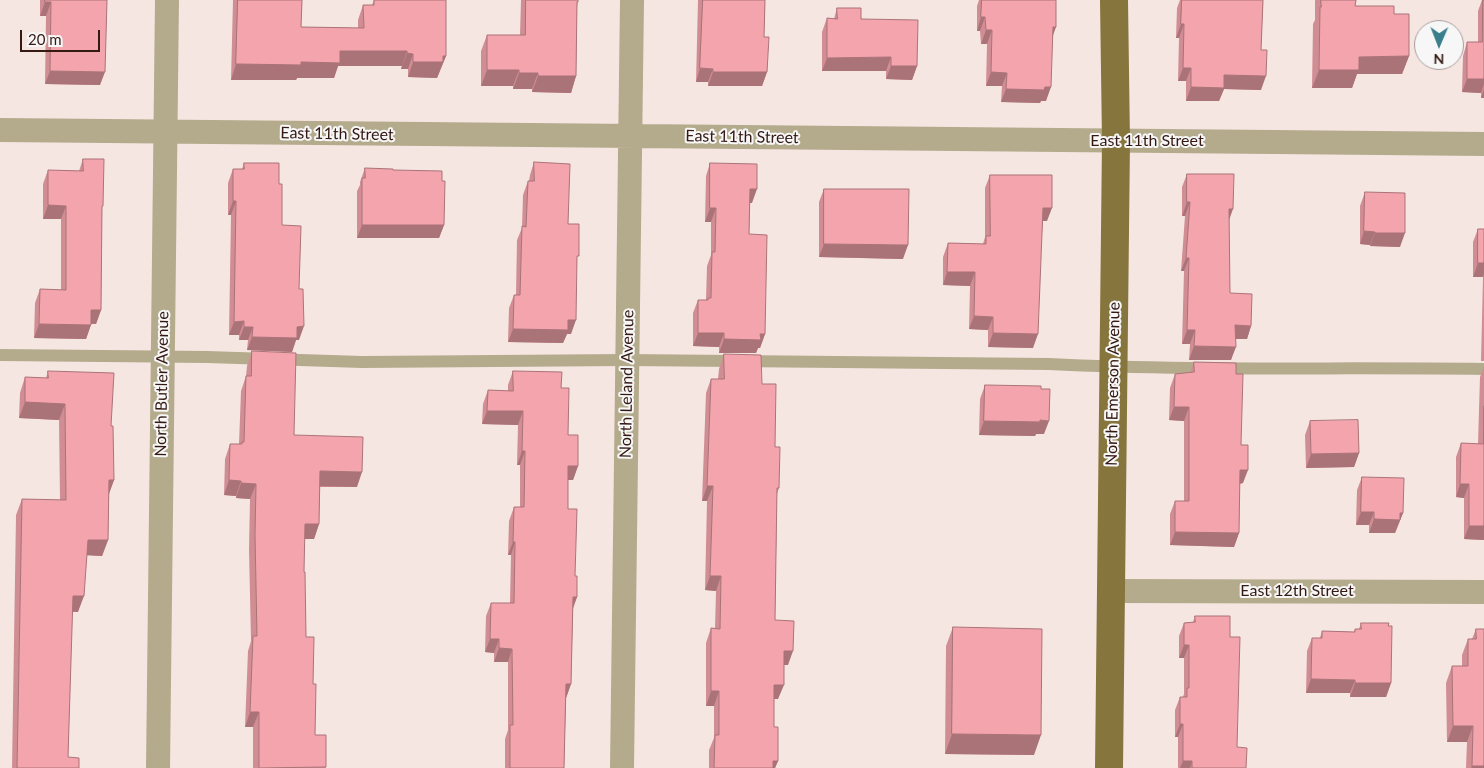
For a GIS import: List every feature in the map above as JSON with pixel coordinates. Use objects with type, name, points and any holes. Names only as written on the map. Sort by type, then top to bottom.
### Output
[{"type":"main road","name":"North Emerson Avenue","points":[[1108,768],[1116,141],[1114,0]]},
{"type":"street","name":"North Butler Avenue","points":[[158,768],[167,0]]},
{"type":"street","name":"North Leland Avenue","points":[[622,768],[632,0]]},
{"type":"street","name":"East 11th Street","points":[[0,130],[1484,144]]},
{"type":"street","name":"East 12th Street","points":[[1111,591],[1484,592]]},
{"type":"lane","points":[[0,355],[207,357],[362,362],[627,360],[1050,364],[1113,367],[1484,369]]},
{"type":"building","points":[[45,0],[107,0],[105,72],[50,71],[51,2],[45,2]]},
{"type":"building","points":[[238,0],[302,0],[301,27],[364,28],[363,5],[374,5],[374,0],[446,0],[446,56],[443,56],[443,62],[413,62],[413,54],[407,53],[407,51],[340,51],[340,63],[301,62],[301,65],[236,64]]},
{"type":"building","points":[[526,0],[578,0],[576,76],[538,76],[538,73],[519,73],[519,70],[487,70],[487,35],[525,35]]},
{"type":"building","points":[[703,0],[765,0],[764,37],[769,37],[767,72],[713,72],[713,69],[700,68]]},
{"type":"building","points":[[982,0],[1056,0],[1056,27],[1053,27],[1051,87],[1045,87],[1044,90],[1006,89],[1007,73],[991,72],[992,30],[986,30],[985,17],[981,17]]},
{"type":"building","points":[[1182,0],[1263,0],[1261,50],[1267,50],[1266,76],[1224,75],[1224,88],[1191,87],[1191,68],[1183,68],[1184,24],[1181,24]]},
{"type":"building","points":[[1321,0],[1356,0],[1355,6],[1394,6],[1394,14],[1409,14],[1409,56],[1359,57],[1359,70],[1319,70]]},
{"type":"building","points":[[1483,0],[1484,79],[1467,79],[1467,42],[1482,42]]},
{"type":"building","points":[[837,8],[861,8],[861,19],[918,20],[917,66],[891,66],[891,57],[827,58],[827,18],[837,19]]},
{"type":"building","points":[[83,159],[104,159],[101,310],[91,310],[91,325],[39,324],[40,289],[66,290],[66,206],[48,205],[48,170],[83,171]]},
{"type":"building","points":[[534,162],[570,164],[568,224],[579,224],[579,256],[577,256],[576,320],[568,320],[568,330],[513,329],[514,295],[520,295],[522,226],[526,227],[528,181],[534,181]]},
{"type":"building","points":[[244,163],[279,163],[279,184],[282,184],[282,225],[301,226],[299,289],[303,289],[304,326],[297,327],[297,338],[252,337],[253,327],[244,327],[244,321],[234,322],[236,201],[233,201],[233,169],[244,169]]},
{"type":"building","points":[[710,163],[757,164],[757,189],[750,189],[749,234],[767,235],[765,334],[760,334],[761,340],[724,339],[724,333],[698,333],[698,300],[708,300],[708,298],[711,298],[712,252],[715,252],[716,208],[710,208]]},
{"type":"building","points":[[365,168],[442,171],[442,181],[445,181],[444,225],[362,225],[362,178],[365,178]]},
{"type":"building","points":[[1187,174],[1234,174],[1233,209],[1229,209],[1230,293],[1252,294],[1251,326],[1235,325],[1236,347],[1194,346],[1195,330],[1187,330],[1189,258],[1186,258],[1190,202],[1187,202]]},
{"type":"building","points":[[990,175],[1052,175],[1052,208],[1043,208],[1038,334],[993,333],[993,317],[974,316],[975,272],[947,272],[948,243],[986,244],[986,236],[990,236]]},
{"type":"building","points":[[824,189],[909,189],[908,245],[824,244]]},
{"type":"building","points":[[1365,192],[1405,193],[1405,233],[1364,231]]},
{"type":"building","points":[[1478,229],[1484,229],[1484,263],[1478,263]]},
{"type":"building","points":[[252,351],[296,353],[294,435],[363,437],[362,472],[320,471],[319,524],[305,524],[306,637],[314,637],[313,684],[316,684],[315,735],[326,735],[326,767],[259,768],[259,712],[250,712],[253,636],[257,636],[256,484],[229,480],[230,444],[242,444],[244,442],[246,376],[251,376]]},
{"type":"building","points":[[724,354],[761,355],[762,384],[776,384],[775,447],[780,447],[779,488],[777,488],[775,620],[794,621],[793,651],[784,651],[784,685],[774,685],[774,727],[778,727],[778,761],[773,761],[773,768],[714,768],[715,735],[719,735],[719,691],[711,691],[711,628],[720,629],[721,576],[710,576],[713,486],[707,486],[711,379],[724,379]]},
{"type":"building","points":[[1194,362],[1236,363],[1236,374],[1243,374],[1241,445],[1248,445],[1248,470],[1240,470],[1239,533],[1175,532],[1175,501],[1189,501],[1189,407],[1174,407],[1175,374],[1194,372]]},
{"type":"building","points":[[48,371],[114,373],[111,426],[113,426],[114,480],[109,480],[108,540],[88,540],[84,596],[73,596],[68,757],[79,758],[79,768],[17,768],[22,499],[66,500],[65,404],[25,402],[25,377],[48,378]]},
{"type":"building","points":[[513,371],[562,372],[561,388],[569,388],[568,435],[578,435],[578,466],[568,466],[568,509],[577,509],[575,576],[577,576],[577,597],[573,597],[571,684],[566,684],[564,768],[510,768],[510,725],[513,725],[512,649],[499,648],[499,639],[490,639],[491,603],[514,603],[514,507],[524,507],[525,451],[522,451],[523,411],[487,411],[488,390],[513,391]]},
{"type":"building","points":[[985,385],[1041,386],[1041,389],[1050,389],[1049,421],[984,421]]},
{"type":"building","points":[[1484,406],[1484,526],[1469,526],[1469,484],[1460,484],[1461,443],[1483,444]]},
{"type":"building","points":[[1358,420],[1359,453],[1311,454],[1310,421]]},
{"type":"building","points":[[1362,477],[1404,478],[1403,513],[1400,513],[1400,520],[1374,519],[1374,512],[1361,512]]},
{"type":"building","points":[[1195,616],[1230,616],[1230,637],[1240,637],[1237,747],[1247,748],[1246,768],[1192,768],[1192,761],[1183,761],[1183,724],[1180,724],[1180,697],[1187,697],[1187,688],[1189,688],[1189,645],[1184,645],[1184,623],[1195,622]]},
{"type":"building","points":[[1361,623],[1389,623],[1388,626],[1392,626],[1391,683],[1355,683],[1355,680],[1311,679],[1312,638],[1322,638],[1322,631],[1355,632],[1355,629],[1361,629]]},
{"type":"building","points":[[953,627],[1042,629],[1041,735],[952,734]]},
{"type":"building","points":[[1476,629],[1484,629],[1484,766],[1472,766],[1473,726],[1453,726],[1452,666],[1468,666],[1468,639],[1476,639]]}]
